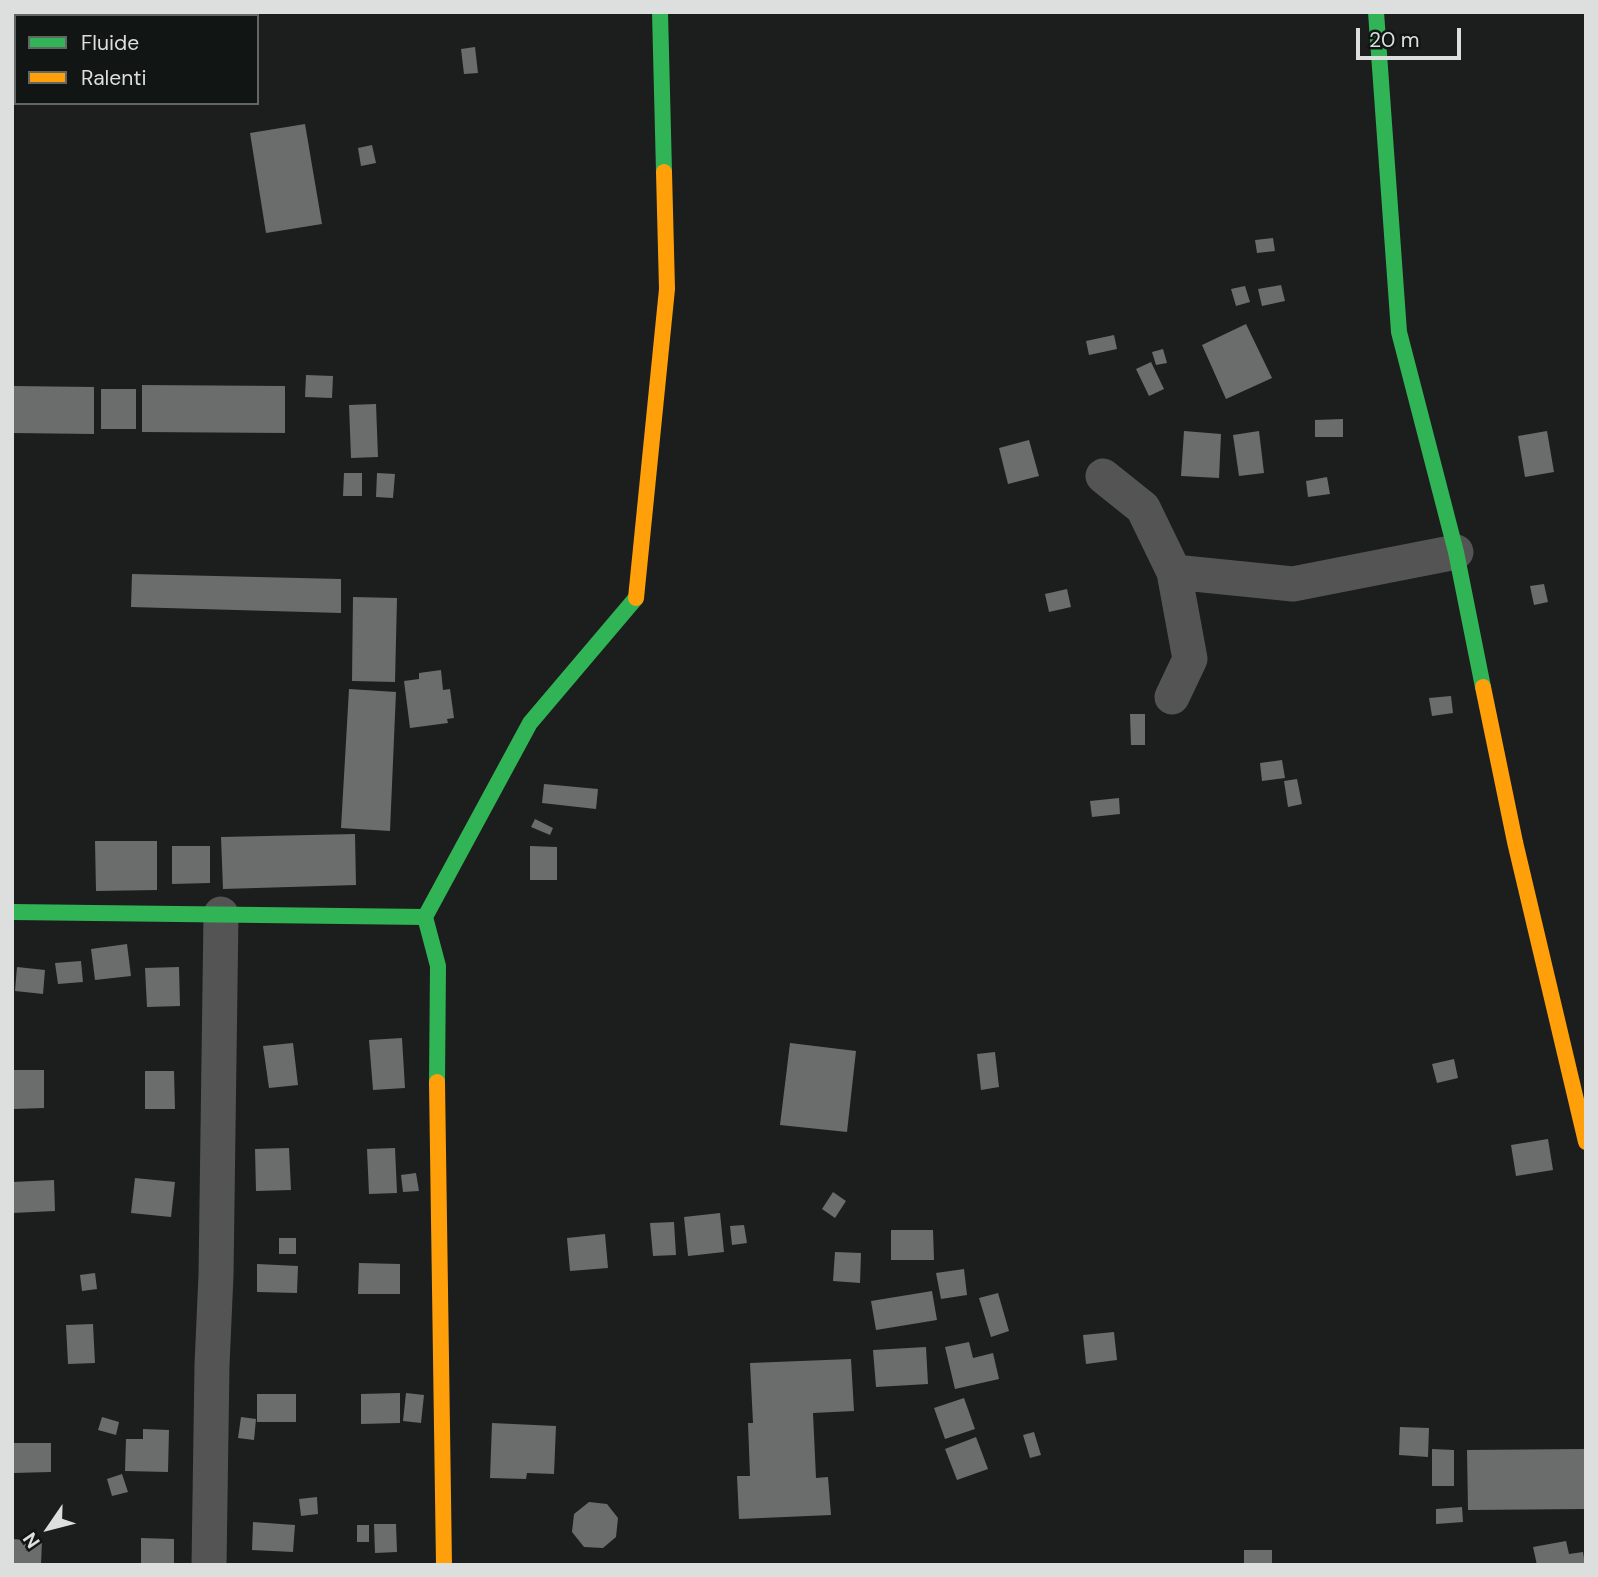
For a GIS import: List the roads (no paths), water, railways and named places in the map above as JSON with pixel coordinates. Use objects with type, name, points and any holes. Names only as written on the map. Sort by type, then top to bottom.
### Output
[{"type":"street","points":[[444,1565],[436,1046],[438,967],[425,917],[530,723],[636,598],[667,289],[660,12]]},
{"type":"street","points":[[1377,12],[1399,332],[1456,552],[1515,842],[1586,1142]]},
{"type":"street","points":[[1103,476],[1143,508],[1174,572],[1190,659],[1172,697]]},
{"type":"street","points":[[1174,572],[1293,584],[1456,552]]},
{"type":"street","points":[[12,912],[425,917]]},
{"type":"street","points":[[209,1565],[220,914]]}]
